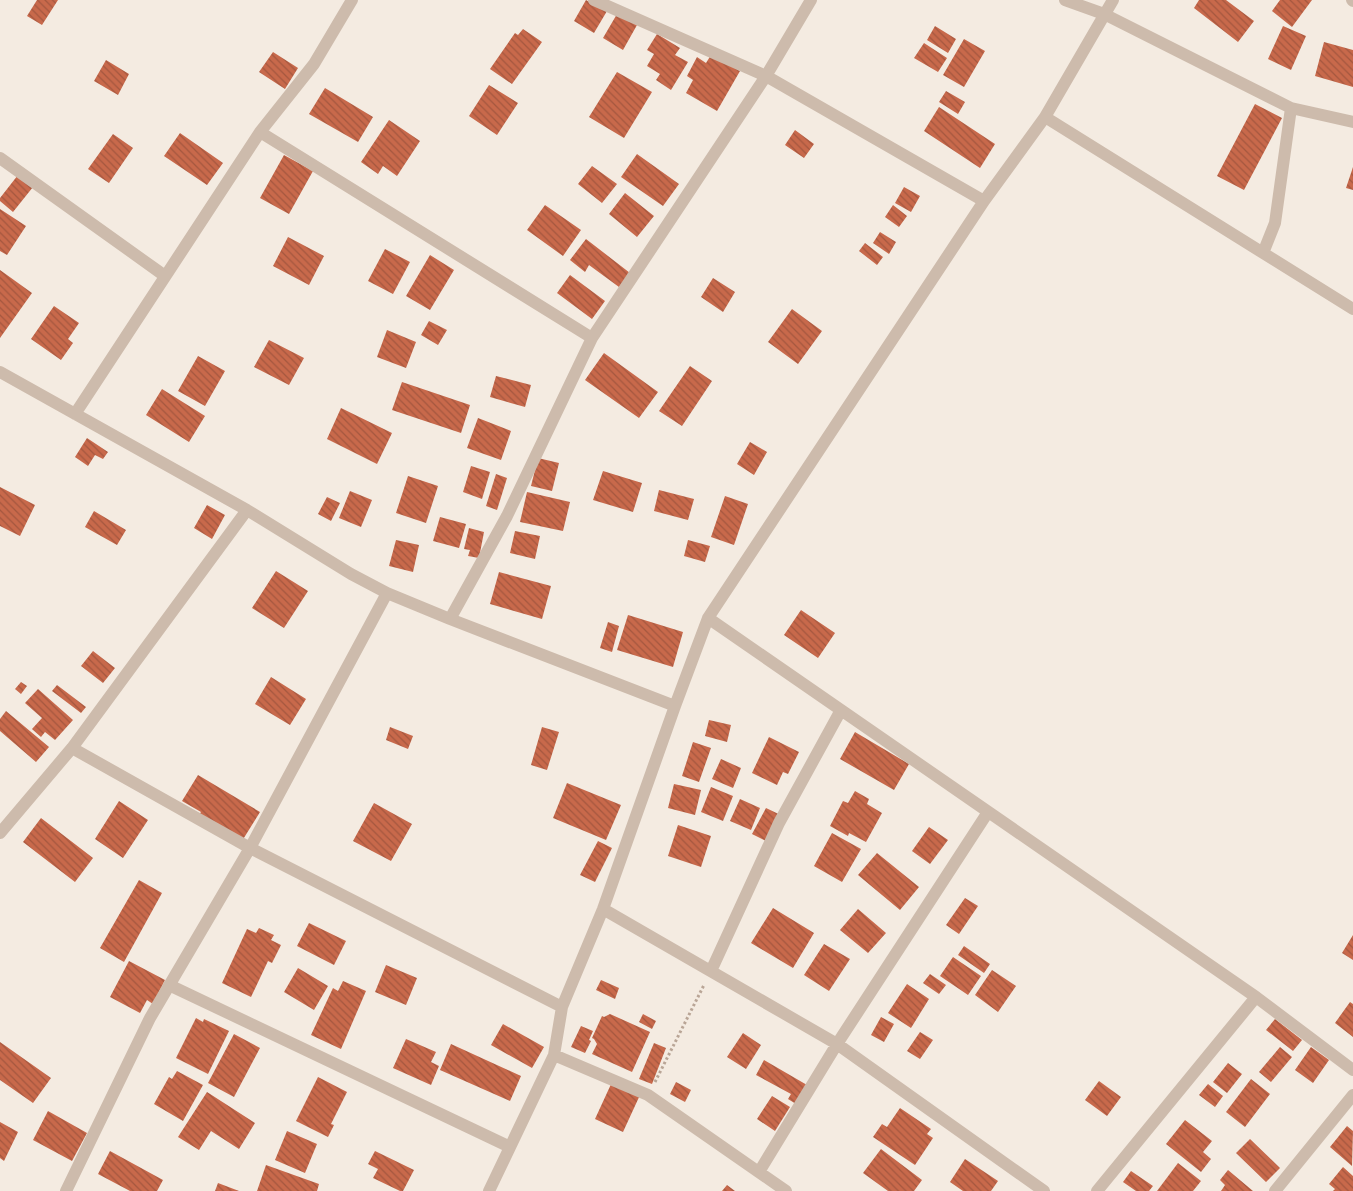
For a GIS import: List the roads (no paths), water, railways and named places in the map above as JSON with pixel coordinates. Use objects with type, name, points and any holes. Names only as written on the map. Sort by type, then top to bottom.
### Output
[{"type":"street","points":[[75,414],[260,132],[314,64],[352,0]]},
{"type":"street","points":[[594,0],[766,76],[984,201]]},
{"type":"street","points":[[450,620],[507,516],[592,338],[766,76],[811,0]]},
{"type":"street","points":[[1065,0],[1104,14],[1290,108],[1353,121]]},
{"type":"street","points":[[490,1191],[554,1055],[562,1007],[603,909],[708,618],[984,201],[1045,117],[1113,0]]},
{"type":"street","points":[[1262,253],[1275,223],[1290,108]]},
{"type":"street","points":[[1045,117],[1353,310]]},
{"type":"street","points":[[260,132],[592,338]]},
{"type":"street","points":[[0,158],[165,276]]},
{"type":"street","points":[[0,372],[246,510],[351,574],[387,593],[450,620],[675,706]]},
{"type":"street","points":[[0,833],[72,748],[246,510]]},
{"type":"street","points":[[66,1191],[150,1018],[250,848],[387,593]]},
{"type":"street","points":[[708,618],[1256,997],[1353,1070]]},
{"type":"street","points":[[711,971],[779,823],[841,710]]},
{"type":"street","points":[[72,748],[250,848],[562,1007]]},
{"type":"street","points":[[759,1172],[837,1044],[988,812]]},
{"type":"street","points":[[603,909],[837,1044],[1044,1191]]},
{"type":"street","points":[[169,985],[510,1147]]},
{"type":"street","points":[[1097,1191],[1256,997]]},
{"type":"street","points":[[554,1055],[648,1095],[786,1191]]},
{"type":"street","points":[[1275,1191],[1353,1095]]}]
